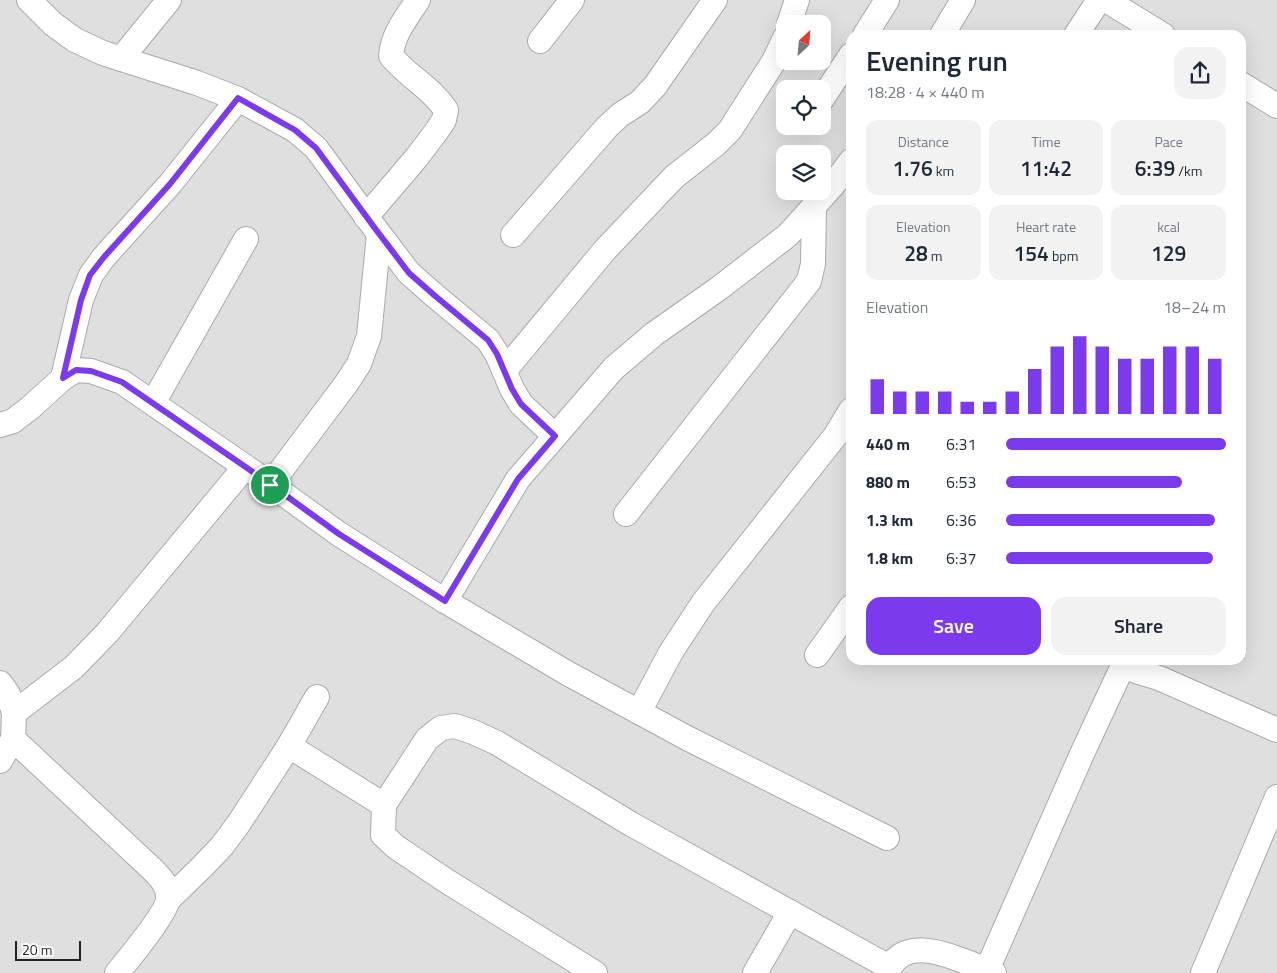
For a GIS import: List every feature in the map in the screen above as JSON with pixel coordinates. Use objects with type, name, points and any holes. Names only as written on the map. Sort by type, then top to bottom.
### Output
[{"type":"street","points":[[121,59],[169,0]]},
{"type":"street","points":[[270,485],[359,364],[369,336],[373,226],[417,157],[444,120],[446,110],[439,100],[399,66],[391,56],[391,46],[400,27],[418,0]]},
{"type":"street","points":[[540,42],[572,0]]},
{"type":"street","points":[[513,235],[607,127],[620,114],[640,102],[655,86],[715,0]]},
{"type":"street","points":[[793,15],[797,0]]},
{"type":"street","points":[[868,30],[888,0]]},
{"type":"street","points":[[945,30],[963,0]]},
{"type":"street","points":[[1079,30],[1099,0]]},
{"type":"street","points":[[1106,0],[1154,30]]},
{"type":"street","points":[[39,4],[53,24],[75,40],[103,53],[238,98],[295,130],[316,148],[409,273],[488,340],[497,354],[512,389],[521,404],[555,436]]},
{"type":"street","points":[[505,370],[604,251],[674,176],[716,144],[730,130],[776,57]]},
{"type":"street","points":[[831,85],[846,63]]},
{"type":"street","points":[[1246,87],[1277,106]]},
{"type":"street","points":[[63,378],[81,300],[90,275],[170,184],[238,98]]},
{"type":"street","points":[[445,601],[518,479],[614,368],[654,334],[718,289],[788,235],[833,186],[846,168]]},
{"type":"street","points":[[626,514],[809,281],[813,264],[814,207]]},
{"type":"street","points":[[153,403],[246,239]]},
{"type":"street","points":[[0,425],[14,421],[63,378],[76,370],[91,371],[122,382],[339,534],[445,601],[568,673],[687,738],[887,838]]},
{"type":"street","points":[[639,712],[671,652],[703,603],[836,435],[846,418]]},
{"type":"street","points":[[14,713],[74,667],[107,633],[245,467]]},
{"type":"street","points":[[817,655],[846,615]]},
{"type":"street","points":[[595,973],[445,880],[396,847],[383,835],[384,805],[427,739],[441,728],[455,726],[497,743],[631,824],[790,912],[888,970],[900,955],[922,949],[941,952],[990,971],[1081,756],[1124,665]]},
{"type":"street","points":[[1130,665],[1277,730]]},
{"type":"street","points":[[0,684],[8,694],[14,713],[12,739],[0,761]]},
{"type":"street","points":[[117,973],[160,917],[168,900],[222,846],[239,824],[289,746],[317,697]]},
{"type":"street","points":[[12,739],[152,869],[165,884],[168,900]]},
{"type":"street","points":[[289,746],[384,805]]},
{"type":"street","points":[[1203,973],[1277,797]]},
{"type":"street","points":[[755,973],[790,912]]},
{"type":"shaded area","points":[[0,0],[1277,0],[1277,973],[0,973]]},
{"type":"route","points":[[238,98],[295,130],[316,148],[409,273],[488,340],[497,354],[512,389],[521,404],[555,436],[518,479],[445,601],[339,534],[270,485],[122,382],[91,371],[76,370],[63,378],[81,300],[90,275],[170,184],[238,98]]}]
